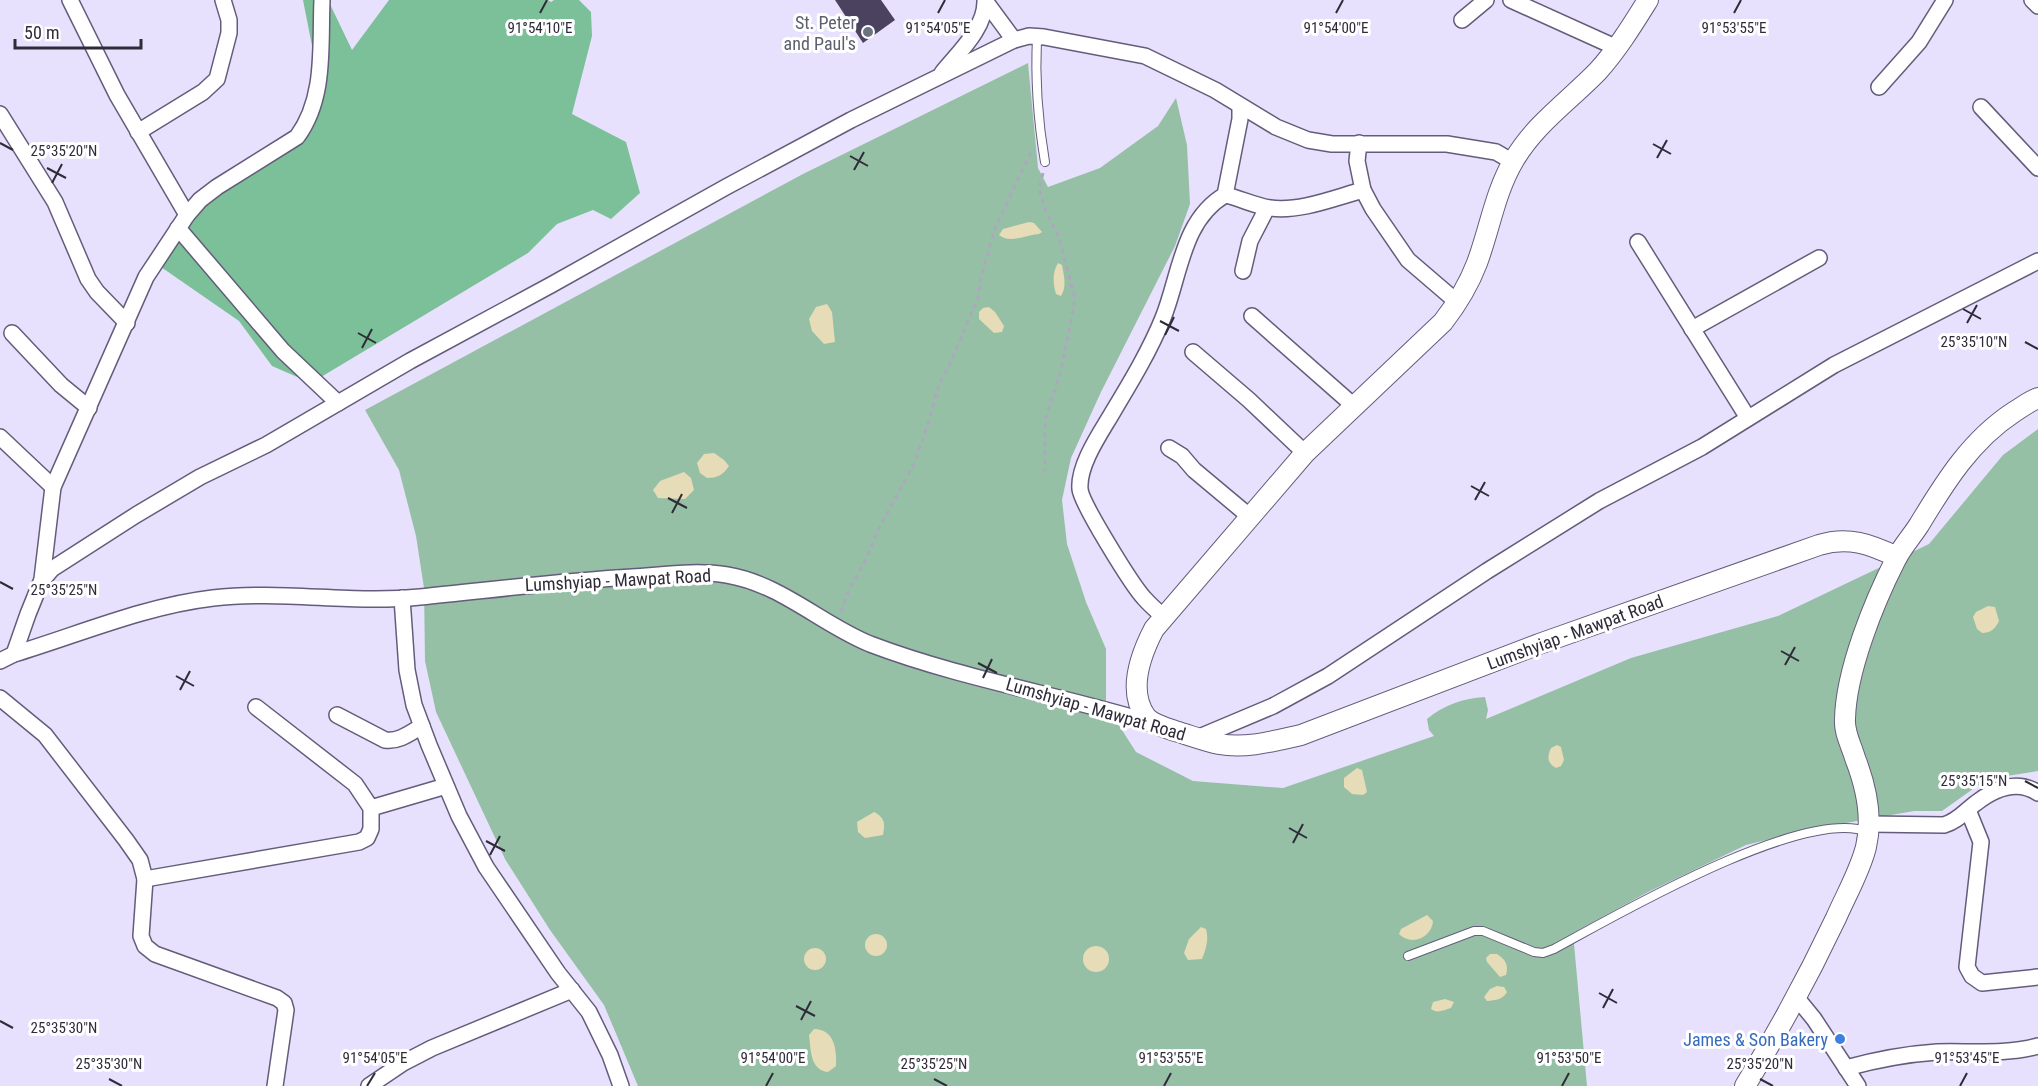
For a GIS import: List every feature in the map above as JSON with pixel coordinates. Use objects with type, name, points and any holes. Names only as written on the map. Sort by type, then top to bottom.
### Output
[{"type":"street","points":[[70,0],[182,221],[283,351],[338,403]]},
{"type":"street","points":[[138,132],[203,92],[217,79],[229,33],[229,20],[223,0]]},
{"type":"street","points":[[5,657],[28,614],[41,582],[53,487],[146,277],[182,221],[200,200],[297,137],[314,108],[318,88],[322,0]]},
{"type":"street","points":[[1462,20],[1486,0]]},
{"type":"street","points":[[1511,0],[1616,47]]},
{"type":"street","points":[[1161,726],[1147,718],[1140,704],[1137,684],[1144,647],[1154,629],[1305,453],[1443,322],[1457,302],[1478,261],[1493,207],[1513,162],[1539,127],[1598,70],[1648,0]]},
{"type":"street","points":[[1879,87],[1919,42],[1945,0]]},
{"type":"street","points":[[2032,0],[2038,6]]},
{"type":"street","points":[[985,1],[1014,40]]},
{"type":"street","points":[[940,77],[976,30],[984,16],[985,1]]},
{"type":"street","points":[[41,582],[52,569],[200,477],[266,445],[410,361],[726,187],[851,120],[1014,40],[1029,36],[1119,49],[1146,56],[1215,90],[1276,127],[1308,140],[1332,144],[1447,144],[1496,152],[1513,162]]},
{"type":"street","points":[[1164,617],[1143,598],[1107,542],[1080,491],[1080,479],[1094,445],[1146,354],[1164,316],[1187,243],[1196,223],[1212,203],[1225,195],[1240,119],[1240,106]]},
{"type":"street","points":[[1981,107],[2038,168]]},
{"type":"street","points":[[0,114],[55,202],[88,279],[97,292],[127,323]]},
{"type":"street","points":[[1359,143],[1357,161],[1363,190],[1400,249],[1436,286],[1457,302]]},
{"type":"street","points":[[1225,195],[1267,208],[1280,209],[1363,190]]},
{"type":"street","points":[[1244,271],[1250,241],[1267,208]]},
{"type":"street","points":[[1638,242],[1748,418]]},
{"type":"street","points":[[1692,329],[1819,258]]},
{"type":"street","points":[[1197,738],[1273,706],[1328,676],[1487,571],[1599,501],[1702,447],[1834,365],[2038,261]]},
{"type":"street","points":[[1252,316],[1354,406]]},
{"type":"street","points":[[12,333],[61,385],[89,408]]},
{"type":"street","points":[[1193,352],[1249,400],[1305,453]]},
{"type":"street","points":[[1745,1086],[1796,997],[1844,899],[1865,850],[1869,829],[1868,805],[1863,781],[1845,729],[1846,705],[1868,625],[1897,557],[1942,486],[1968,451],[1995,424],[2038,398]]},
{"type":"street","points":[[0,437],[53,487]]},
{"type":"street","points":[[1169,448],[1182,456],[1194,470],[1249,516]]},
{"type":"street","name":"Lumshyiap - Mawpat Road","points":[[5,657],[135,615],[176,604],[214,598],[300,596],[379,600],[606,578],[707,573],[754,582],[781,594],[834,626],[867,642],[910,657],[1231,746],[1269,742],[1300,735],[1539,644],[1736,573],[1833,541],[1854,541],[1873,546],[1897,557]]},
{"type":"street","points":[[402,598],[407,670],[414,705],[459,816],[486,867],[589,1012],[610,1055],[621,1086]]},
{"type":"street","points":[[0,698],[45,735],[140,860],[145,879],[141,936],[145,946],[155,954],[277,998],[284,1003],[286,1010],[275,1086]]},
{"type":"street","points":[[145,879],[359,842],[366,838],[372,829],[371,808],[355,784],[256,706]]},
{"type":"street","points":[[337,716],[391,741],[422,726]]},
{"type":"street","points":[[371,808],[446,786]]},
{"type":"street","points":[[1869,829],[1944,825],[1953,822],[1975,803],[2001,788],[2022,786],[2038,793]]},
{"type":"street","points":[[1968,810],[1981,842],[1967,967],[1972,976],[1982,983],[2038,977]]},
{"type":"street","points":[[369,1086],[403,1063],[432,1048],[572,990]]},
{"type":"street","points":[[1796,997],[1814,1018],[1858,1086]]},
{"type":"street","points":[[1846,1068],[1935,1052],[2038,1046]]},
{"type":"lane","points":[[1037,37],[1041,138],[1045,162]]},
{"type":"lane","points":[[1408,956],[1474,931],[1483,931],[1534,952],[1554,949],[1646,899],[1735,857],[1791,838],[1841,827],[1869,829]]},
{"type":"path","points":[[834,626],[878,531],[914,464],[939,384],[950,364],[979,295],[980,281],[995,228],[1028,157],[1041,138]]},
{"type":"path","points":[[1045,162],[1039,189],[1045,209],[1059,237],[1075,300],[1061,371],[1046,420],[1045,471]]},
{"type":"green space","points":[[303,0],[328,0],[352,50],[389,0],[548,0],[551,2],[579,0],[591,12],[592,36],[572,114],[626,142],[640,193],[611,219],[593,210],[557,224],[528,253],[311,383],[272,366],[239,321],[148,258],[165,236],[230,187],[289,136],[309,98],[315,61]]},
{"type":"green space","points":[[1028,63],[1038,168],[1048,187],[1100,168],[1158,126],[1176,98],[1187,145],[1190,204],[1175,246],[1101,392],[1071,458],[1062,500],[1067,544],[1086,602],[1106,649],[1106,705],[1136,752],[1193,781],[1283,788],[1434,736],[1429,730],[1427,719],[1454,703],[1485,697],[1488,710],[1486,719],[1631,658],[1778,616],[1929,544],[2003,455],[2038,429],[2038,771],[1987,779],[1942,811],[1914,811],[1812,829],[1746,845],[1648,892],[1573,933],[1587,1086],[638,1086],[604,1005],[550,930],[505,859],[436,712],[425,661],[424,588],[416,536],[399,470],[365,410],[803,174]]},
{"type":"sand","points":[[1029,222],[1034,223],[1042,232],[1013,239],[999,235],[1003,229]]},
{"type":"sand","points":[[1058,263],[1062,265],[1064,277],[1064,289],[1061,296],[1056,294],[1054,282]]},
{"type":"sand","points":[[827,304],[832,312],[835,342],[824,344],[812,331],[809,319],[816,307]]},
{"type":"sand","points":[[989,307],[1004,326],[1002,332],[994,333],[979,319],[979,312]]},
{"type":"sand","points":[[714,453],[729,466],[720,475],[707,478],[700,473],[697,463],[704,454]]},
{"type":"sand","points":[[684,472],[691,478],[694,490],[685,499],[658,498],[653,490],[660,481]]},
{"type":"sand","points":[[1988,606],[1995,607],[1999,621],[1992,630],[1982,633],[1977,629],[1973,617],[1976,612]]},
{"type":"sand","points":[[1557,745],[1561,747],[1564,760],[1561,766],[1556,768],[1549,762],[1548,757],[1551,748]]},
{"type":"sand","points":[[1357,768],[1362,770],[1367,792],[1363,795],[1352,794],[1344,787],[1344,778]]},
{"type":"sand","points":[[874,812],[883,821],[883,835],[865,838],[858,832],[857,822]]},
{"type":"sand","points":[[1427,915],[1433,921],[1432,927],[1425,936],[1410,940],[1399,934],[1401,929]]},
{"type":"sand","points":[[1201,927],[1206,929],[1207,936],[1202,959],[1188,960],[1184,953],[1189,939]]},
{"type":"sand","points":[[876,934],[884,937],[887,945],[884,953],[876,956],[868,953],[865,945],[868,937]]},
{"type":"sand","points":[[1096,946],[1105,950],[1109,959],[1105,968],[1096,972],[1087,968],[1083,959],[1087,950]]},
{"type":"sand","points":[[815,948],[823,951],[826,959],[823,967],[815,970],[807,967],[804,959],[807,951]]},
{"type":"sand","points":[[1490,954],[1497,954],[1504,960],[1507,965],[1506,975],[1500,977],[1487,962],[1486,958]]},
{"type":"sand","points":[[1497,986],[1504,987],[1507,992],[1501,998],[1487,1001],[1484,997],[1490,989]]},
{"type":"sand","points":[[1445,999],[1454,1002],[1451,1008],[1438,1011],[1431,1009],[1433,1002]]},
{"type":"sand","points":[[814,1029],[826,1032],[835,1047],[836,1066],[828,1072],[818,1067],[812,1058],[809,1035]]},
{"type":"building","name":"St. Peter and Paul's","points":[[835,0],[881,0],[895,20],[863,43]]},
{"type":"place","name":"St. Peter and Paul's","points":[[868,32]]},
{"type":"place","name":"James & Son Bakery","points":[[1840,1039]]}]
